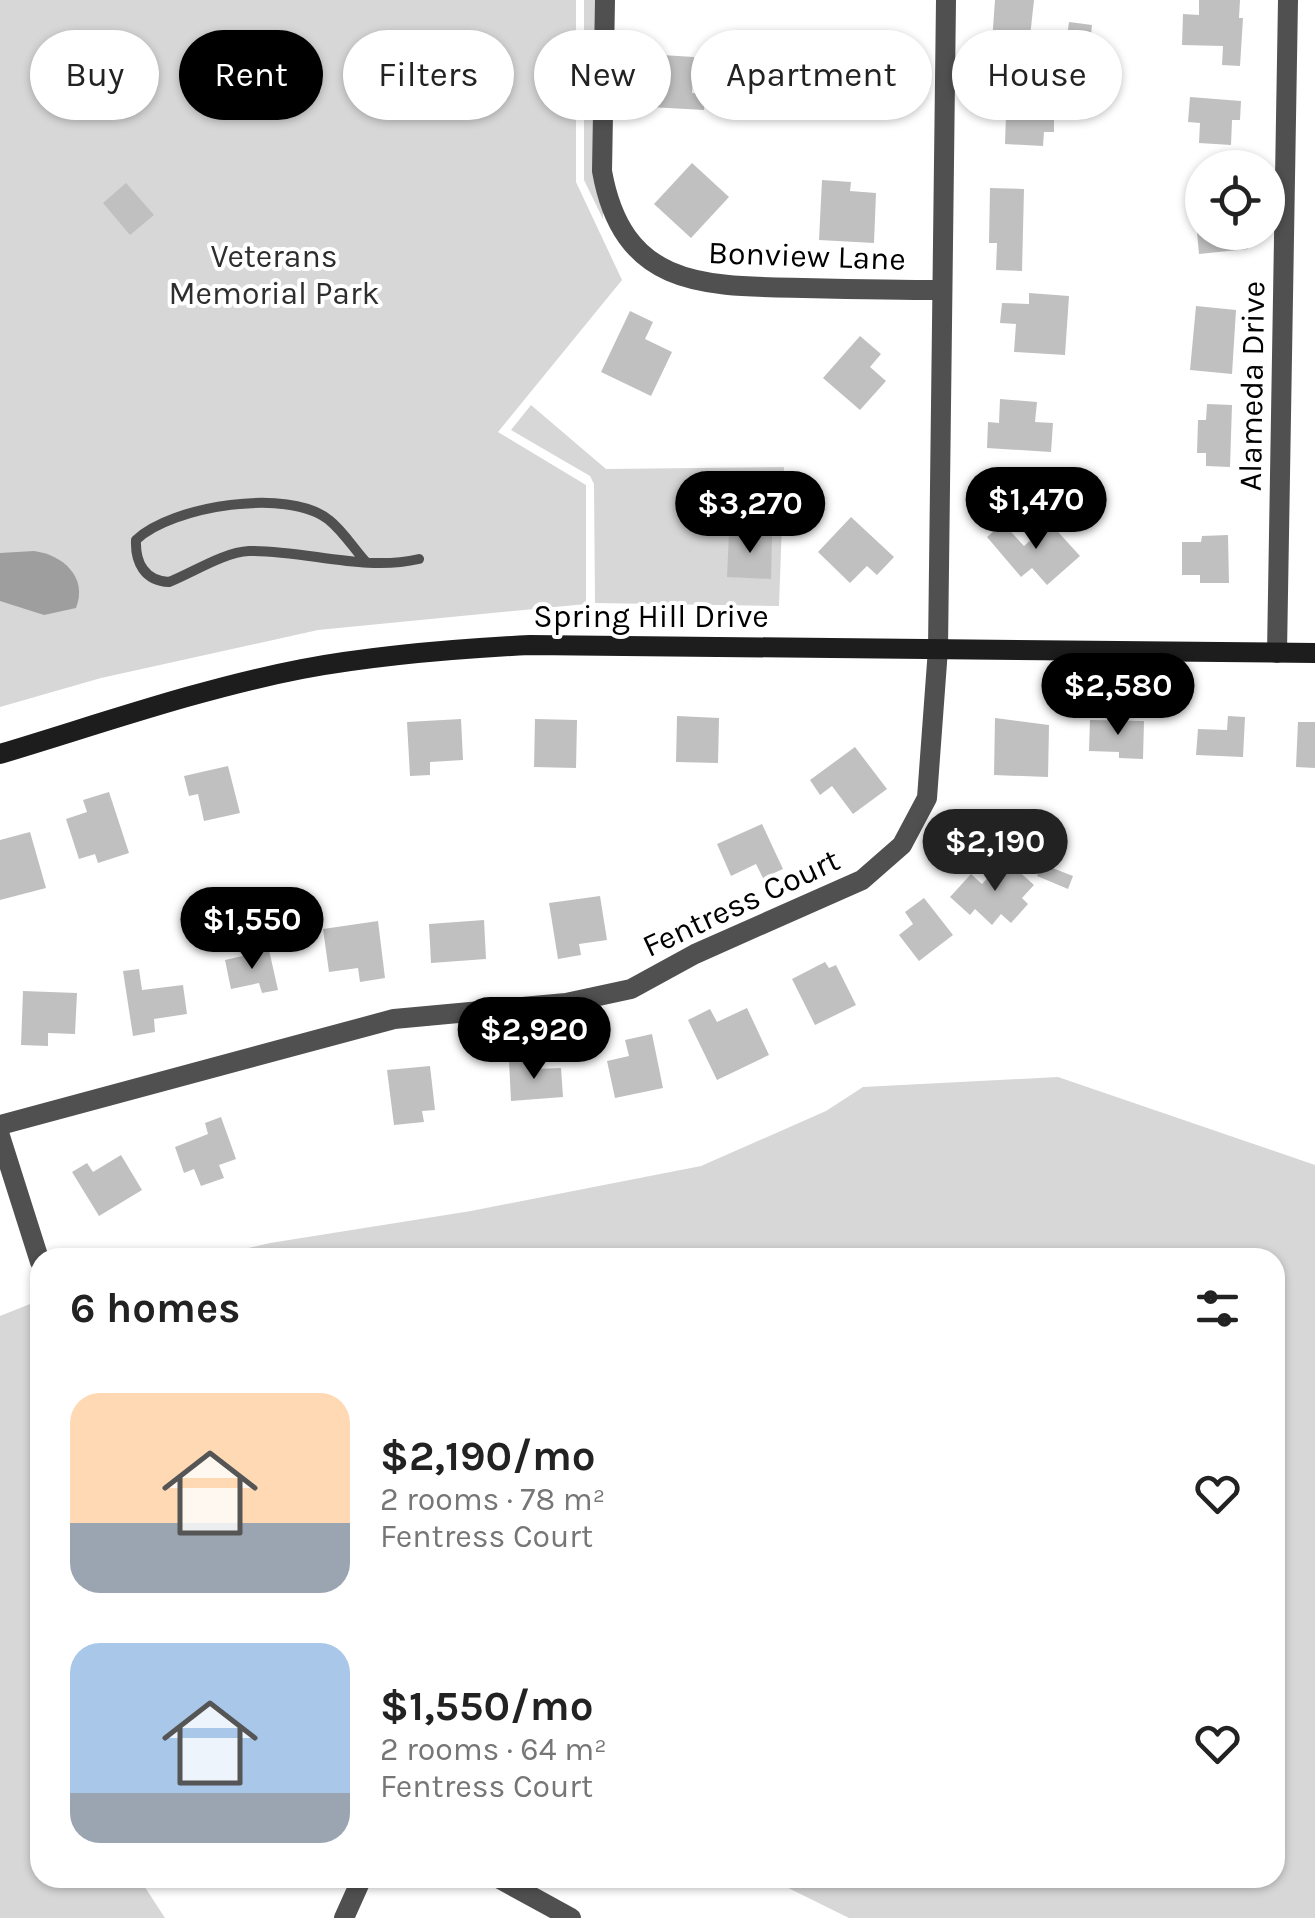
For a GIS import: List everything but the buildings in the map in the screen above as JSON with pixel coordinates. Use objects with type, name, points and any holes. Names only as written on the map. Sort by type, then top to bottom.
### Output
[{"type":"main road","name":"Spring Hill Drive","points":[[0,754],[229,686],[380,656],[530,644],[1315,653]]},
{"type":"street","name":"Bonview Lane","points":[[605,0],[602,171],[612,211],[622,229],[651,260],[670,273],[715,286],[942,290]]},
{"type":"street","name":"Fentress Court","points":[[0,1126],[394,1020],[598,998],[664,974],[695,954],[862,880],[902,845],[927,798],[938,648],[946,0]]},
{"type":"street","name":"Alameda Drive","points":[[1277,652],[1288,0]]},
{"type":"street","points":[[0,1136],[36,1248]]},
{"type":"street","points":[[344,1918],[358,1888]]},
{"type":"street","points":[[516,1888],[571,1918]]},
{"type":"lane","points":[[366,562],[328,518],[284,503],[230,503],[148,528],[136,540],[136,555],[146,575],[158,582],[169,582],[245,551],[366,562],[396,564],[419,559]]},
{"type":"green space","name":"Veterans Memorial Park","points":[[0,0],[576,0],[576,30],[534,30],[534,120],[576,120],[576,182],[622,280],[498,432],[586,485],[586,604],[318,630],[101,678],[0,707]]},
{"type":"green space","points":[[584,0],[602,0],[602,30],[584,30]]},
{"type":"green space","points":[[584,120],[603,120],[603,219],[584,180]]},
{"type":"green space","points":[[531,405],[606,469],[784,467],[779,606],[595,603],[594,484],[590,476],[511,430]]},
{"type":"green space","points":[[1058,1077],[1315,1165],[1315,1918],[849,1918],[788,1888],[1285,1888],[1285,1248],[249,1248],[471,1211],[701,1166],[826,1111],[863,1087]]},
{"type":"green space","points":[[30,1304],[30,1888],[146,1888],[165,1918],[0,1918],[0,1316]]},
{"type":"shaded area","points":[[34,551],[54,557],[76,577],[76,608],[44,615],[0,601],[0,553]]}]
